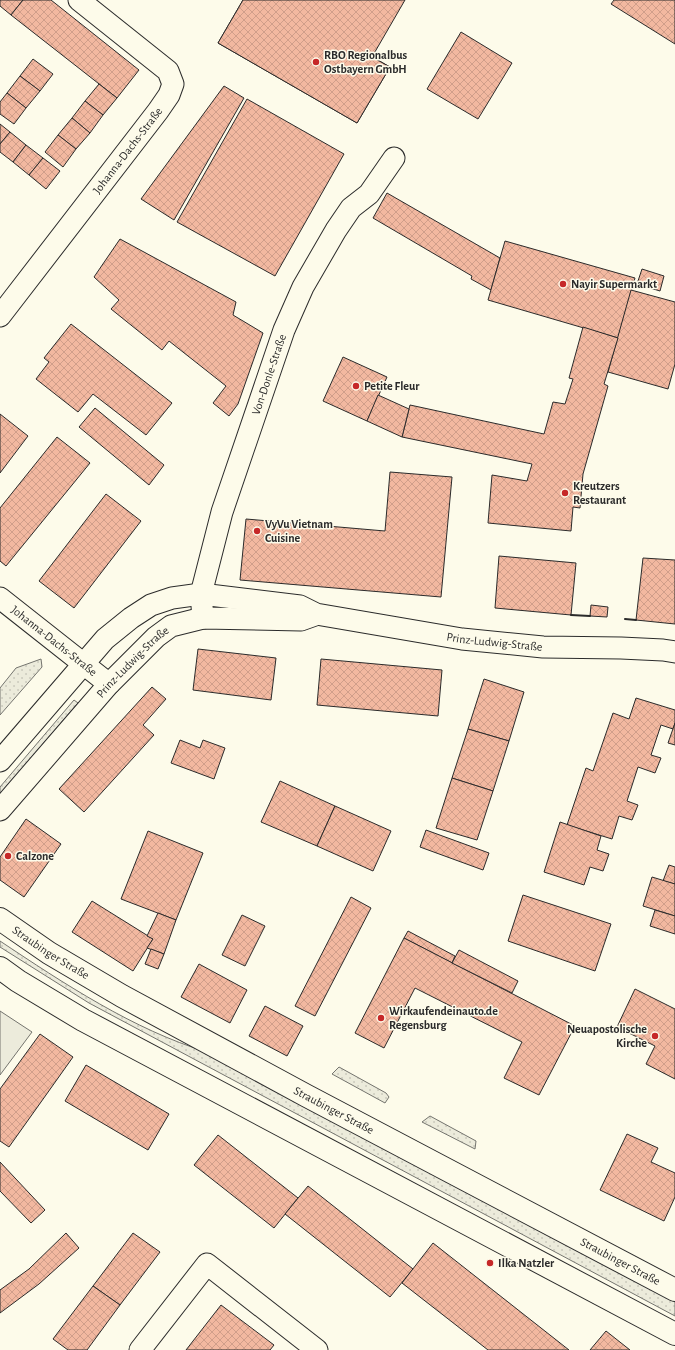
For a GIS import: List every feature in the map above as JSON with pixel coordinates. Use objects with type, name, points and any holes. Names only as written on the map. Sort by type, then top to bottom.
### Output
[{"type":"main road","name":"Straubinger Straße","points":[[0,919],[49,953],[128,999],[307,1096],[675,1290]]},
{"type":"main road","points":[[0,968],[18,981],[83,1020],[675,1334]]},
{"type":"street","name":"Johanna-Dachs-Straße","points":[[0,316],[158,112],[169,95],[173,84],[168,71],[79,0]]},
{"type":"street","name":"Von-Donle-Straße","points":[[203,618],[201,594],[222,512],[284,330],[303,287],[336,230],[351,208],[369,194],[394,158]]},
{"type":"street","name":"Prinz-Ludwig-Straße","points":[[0,761],[106,639],[131,618],[151,604],[172,598],[201,594],[300,606],[316,614],[462,639],[544,647],[621,648],[675,652]]},
{"type":"street","name":"Johanna-Dachs-Straße","points":[[0,598],[109,684]]},
{"type":"street","name":"Prinz-Ludwig-Straße","points":[[0,810],[109,684],[156,637],[171,626],[203,618],[301,620],[316,614]]},
{"type":"street","points":[[140,1350],[207,1264],[317,1350]]},
{"type":"shaded area","points":[[41,659],[42,667],[0,715],[0,688],[16,668]]},
{"type":"shaded area","points":[[74,700],[78,703],[0,794],[0,787]]},
{"type":"shaded area","points":[[0,941],[74,989],[126,1018],[180,1043],[207,1052],[675,1302],[675,1316],[89,1003],[0,947]]},
{"type":"shaded area","points":[[0,1011],[32,1032],[0,1075]]},
{"type":"shaded area","points":[[339,1067],[386,1093],[389,1097],[385,1103],[332,1074]]},
{"type":"shaded area","points":[[430,1116],[476,1141],[475,1149],[422,1122]]},
{"type":"building","points":[[0,0],[23,0],[11,15],[0,6]]},
{"type":"building","points":[[23,0],[51,0],[139,70],[117,98],[11,15]]},
{"type":"building","name":"RBO Regionalbus Ostbayern GmbH","points":[[243,0],[273,0],[390,67],[357,123],[218,43]]},
{"type":"building","name":"RBO Regionalbus Ostbayern GmbH","points":[[243,0],[405,0],[372,57],[390,67],[357,123],[218,43]]},
{"type":"building","points":[[614,0],[675,0],[675,44],[611,4]]},
{"type":"building","points":[[461,32],[512,63],[478,119],[427,89]]},
{"type":"building","points":[[33,59],[53,74],[40,91],[20,76]]},
{"type":"building","points":[[20,76],[40,91],[26,108],[7,93]]},
{"type":"building","points":[[99,84],[117,98],[103,115],[85,101]]},
{"type":"building","points":[[224,86],[244,98],[174,220],[141,199]]},
{"type":"building","points":[[7,93],[26,108],[14,124],[0,114],[0,102]]},
{"type":"building","points":[[247,99],[344,154],[275,276],[177,222]]},
{"type":"building","points":[[85,101],[103,115],[90,133],[72,118]]},
{"type":"building","points":[[72,118],[90,133],[76,149],[58,135]]},
{"type":"building","points":[[0,124],[10,132],[0,144]]},
{"type":"building","points":[[10,132],[26,145],[13,162],[0,152],[0,144]]},
{"type":"building","points":[[58,135],[76,149],[63,167],[45,152]]},
{"type":"building","points":[[26,145],[43,158],[29,175],[13,162]]},
{"type":"building","points":[[43,158],[60,171],[46,189],[29,175]]},
{"type":"building","points":[[387,193],[500,258],[491,290],[471,279],[472,276],[373,218]]},
{"type":"building","points":[[120,239],[236,302],[233,315],[263,333],[238,404],[229,416],[213,403],[226,386],[169,341],[162,350],[111,309],[119,300],[94,277]]},
{"type":"building","name":"Nayir Supermarkt","points":[[505,241],[635,278],[618,338],[488,300]]},
{"type":"building","points":[[642,269],[664,276],[660,291],[637,284]]},
{"type":"building","points":[[631,290],[675,302],[675,364],[668,389],[608,372]]},
{"type":"building","points":[[71,324],[172,403],[146,435],[93,394],[78,412],[36,379],[49,362],[44,358]]},
{"type":"building","points":[[583,327],[618,338],[604,384],[608,386],[583,474],[580,508],[573,507],[571,531],[488,523],[492,475],[527,481],[532,464],[402,437],[410,405],[544,434],[553,402],[565,404],[573,379],[569,378]]},
{"type":"building","name":"Petite Fleur","points":[[343,357],[387,377],[367,421],[323,401]]},
{"type":"building","points":[[378,395],[409,409],[402,437],[367,421]]},
{"type":"building","points":[[95,408],[164,465],[149,485],[79,427]]},
{"type":"building","points":[[0,414],[28,436],[0,473]]},
{"type":"building","points":[[57,437],[90,463],[6,566],[0,561],[0,508]]},
{"type":"building","points":[[390,472],[452,477],[441,597],[240,580],[246,519],[385,531]]},
{"type":"building","points":[[106,494],[141,521],[74,608],[39,581]]},
{"type":"building","points":[[499,556],[576,563],[571,615],[495,608]]},
{"type":"building","points":[[643,558],[675,560],[675,624],[636,620]]},
{"type":"building","points":[[591,605],[608,607],[607,617],[590,616]]},
{"type":"building","points":[[198,649],[276,658],[271,700],[193,690]]},
{"type":"building","points":[[321,659],[442,670],[438,716],[317,705]]},
{"type":"building","points":[[484,679],[524,692],[509,741],[468,729]]},
{"type":"building","points":[[152,687],[166,699],[143,725],[154,735],[84,812],[59,789]]},
{"type":"building","points":[[636,698],[675,710],[675,723],[673,729],[661,725],[651,755],[661,758],[655,773],[638,767],[627,801],[638,805],[632,820],[619,816],[612,839],[567,825],[586,768],[593,771],[613,713],[629,719]]},
{"type":"building","points":[[675,723],[675,745],[668,743]]},
{"type":"building","points":[[468,729],[509,741],[493,791],[452,778]]},
{"type":"building","points":[[180,740],[200,748],[203,740],[225,748],[214,779],[171,763]]},
{"type":"building","points":[[452,778],[493,791],[477,840],[436,828]]},
{"type":"building","points":[[280,781],[335,806],[317,846],[261,822]]},
{"type":"building","points":[[335,806],[391,831],[373,871],[317,846]]},
{"type":"building","points":[[26,819],[61,844],[24,897],[0,880],[0,857]]},
{"type":"building","points":[[560,822],[601,836],[597,850],[609,854],[603,871],[590,867],[584,885],[544,872]]},
{"type":"building","points":[[426,830],[489,853],[483,870],[420,847]]},
{"type":"building","points":[[148,831],[203,853],[176,920],[121,899]]},
{"type":"building","points":[[669,865],[675,867],[675,884],[663,881]]},
{"type":"building","points":[[652,877],[675,884],[675,916],[643,906]]},
{"type":"building","points":[[523,895],[611,924],[595,971],[508,941]]},
{"type":"building","points":[[351,897],[371,908],[315,1016],[295,1006]]},
{"type":"building","points":[[92,901],[153,939],[133,971],[72,932]]},
{"type":"building","points":[[655,910],[675,916],[675,934],[650,926]]},
{"type":"building","points":[[158,913],[176,920],[164,954],[147,948],[153,939],[147,936]]},
{"type":"building","points":[[242,915],[265,926],[245,966],[222,955]]},
{"type":"building","points":[[408,931],[455,956],[452,963],[404,938]]},
{"type":"building","points":[[404,938],[575,1026],[539,1095],[504,1078],[522,1042],[415,988],[384,1048],[355,1033]]},
{"type":"building","points":[[151,949],[164,954],[158,969],[145,964]]},
{"type":"building","points":[[459,950],[518,981],[512,993],[452,963]]},
{"type":"building","points":[[199,964],[247,990],[230,1023],[181,997]]},
{"type":"building","name":"Neuapostolische Kirche","points":[[635,989],[675,1009],[675,1079],[646,1064],[655,1046],[617,1027]]},
{"type":"building","points":[[265,1006],[303,1026],[287,1056],[249,1036]]},
{"type":"building","points":[[40,1034],[73,1057],[9,1147],[0,1141],[0,1089]]},
{"type":"building","points":[[86,1065],[169,1114],[148,1150],[65,1101]]},
{"type":"building","points":[[627,1134],[658,1148],[651,1162],[675,1173],[675,1197],[664,1221],[600,1190]]},
{"type":"building","points":[[218,1135],[298,1198],[274,1228],[194,1165]]},
{"type":"building","points":[[0,1162],[45,1210],[31,1223],[0,1191]]},
{"type":"building","points":[[308,1186],[413,1269],[390,1297],[285,1214]]},
{"type":"building","points":[[66,1233],[79,1248],[39,1284],[0,1313],[0,1290],[29,1269]]},
{"type":"building","points":[[133,1233],[160,1252],[120,1305],[93,1286]]},
{"type":"building","points":[[433,1243],[569,1350],[488,1350],[402,1283]]},
{"type":"building","points":[[93,1286],[120,1305],[87,1350],[68,1350],[53,1339]]},
{"type":"building","points":[[221,1305],[274,1345],[270,1350],[186,1350]]},
{"type":"building","points":[[606,1331],[630,1350],[590,1350]]},
{"type":"wall","points":[[571,615],[590,616]]},
{"type":"wall","points":[[625,619],[636,620]]},
{"type":"place","name":"RBO Regionalbus Ostbayern GmbH","points":[[316,62]]},
{"type":"place","name":"Nayir Supermarkt","points":[[563,284]]},
{"type":"place","name":"Petite Fleur","points":[[356,386]]},
{"type":"place","name":"Kreutzers Restaurant","points":[[565,493]]},
{"type":"place","name":"VyVu Vietnam Cuisine","points":[[257,531]]},
{"type":"place","name":"Calzone","points":[[8,856]]},
{"type":"place","name":"Wirkaufendeinauto.de Regensburg","points":[[381,1018]]},
{"type":"place","name":"Neuapostolische Kirche","points":[[655,1036]]},
{"type":"place","name":"Ilka Natzler","points":[[490,1263]]}]
